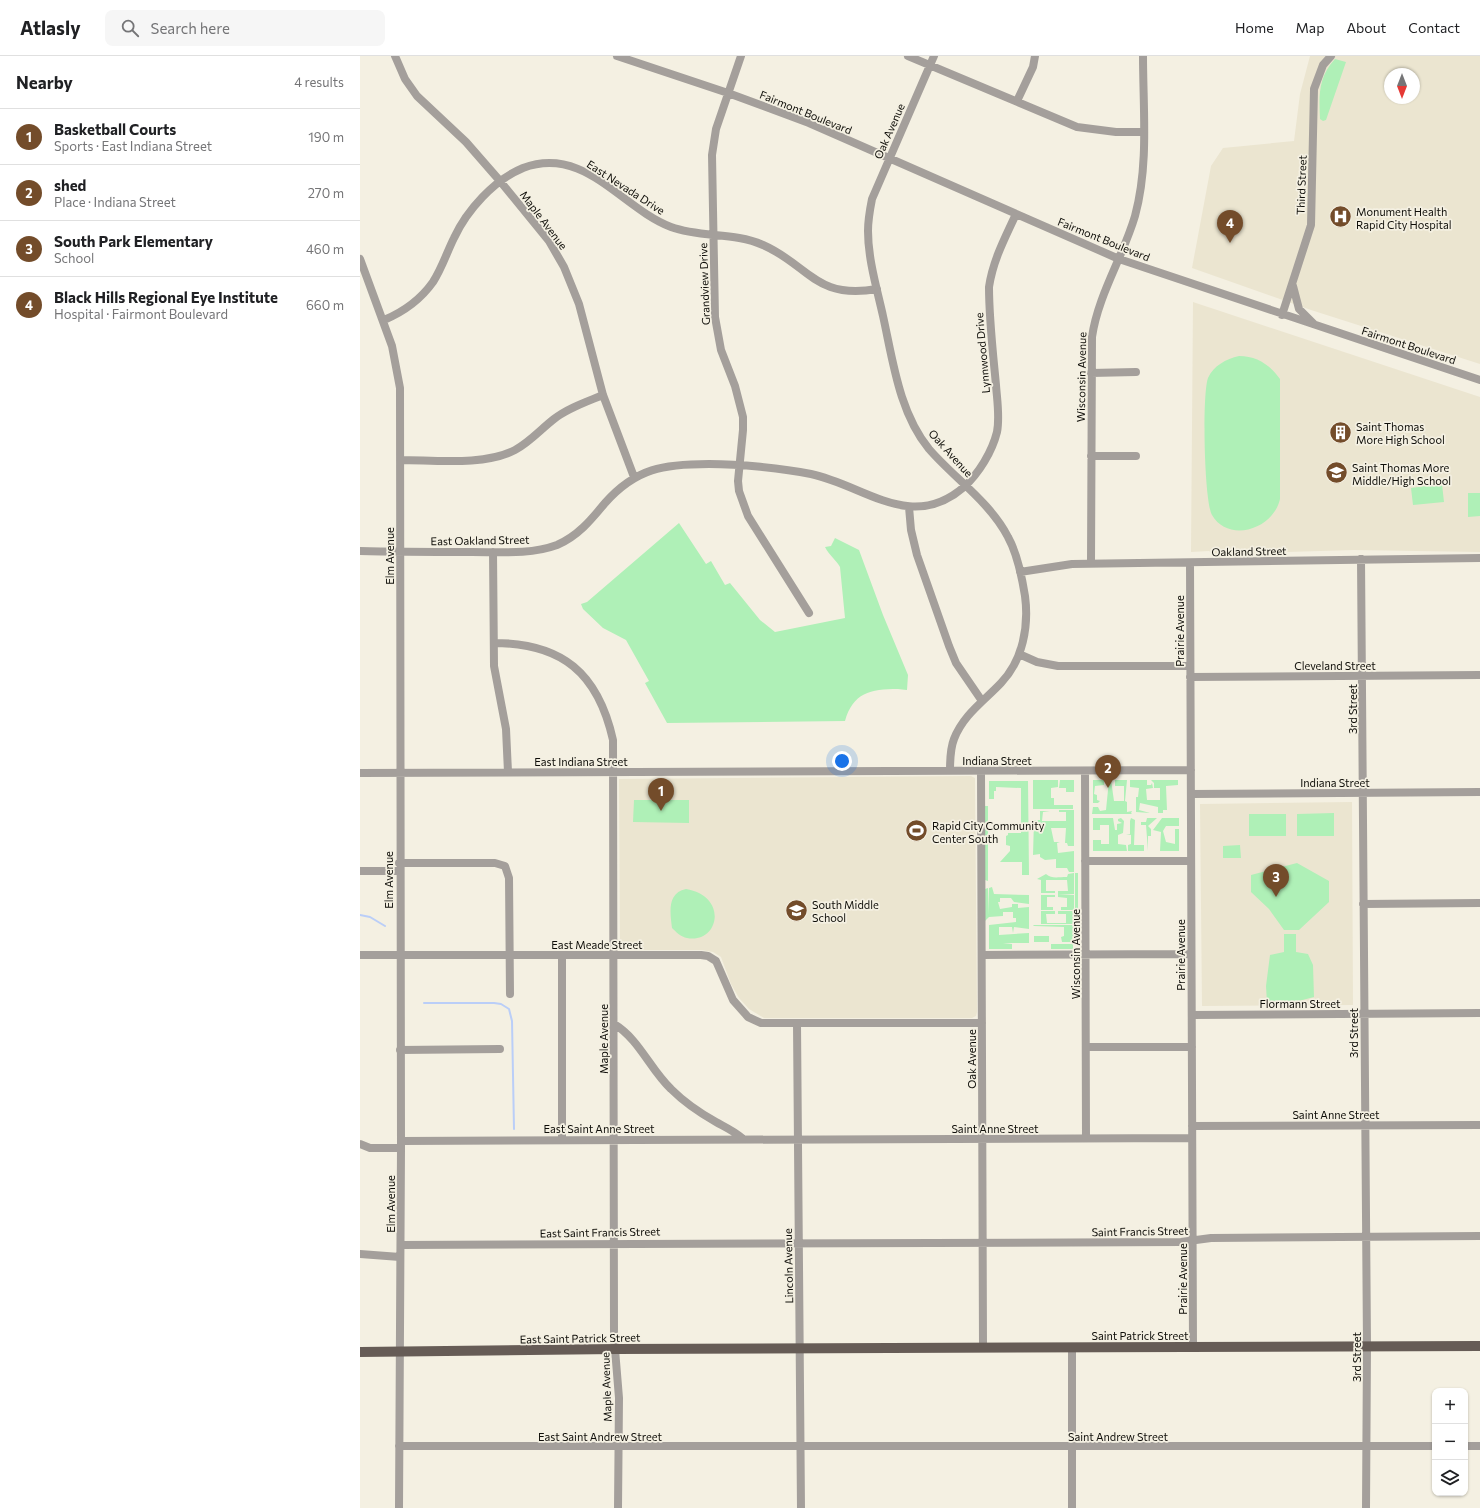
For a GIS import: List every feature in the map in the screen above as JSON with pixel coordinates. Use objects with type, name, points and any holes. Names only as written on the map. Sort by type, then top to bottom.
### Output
[{"type":"main road","name":"Saint Patrick Street","points":[[800,1349],[1480,1346]]},
{"type":"main road","name":"East Saint Patrick Street","points":[[360,1352],[616,1349],[800,1349]]},
{"type":"street","name":"Maple Avenue","points":[[395,56],[405,79],[417,96],[466,142],[500,182],[548,241],[570,277],[579,304],[603,395],[634,477]]},
{"type":"street","name":"Fairmont Boulevard","points":[[617,56],[728,93],[809,123],[1119,259],[1282,315],[1480,380]]},
{"type":"street","name":"Grandview Drive","points":[[741,56],[716,129],[712,155],[712,235],[716,330],[721,350],[735,386],[743,417],[739,466],[739,491],[748,516],[809,613]]},
{"type":"street","points":[[908,56],[1077,127],[1116,132],[1143,132]]},
{"type":"street","name":"Oak Avenue","points":[[934,56],[872,199],[869,216],[869,244],[877,289],[897,376],[907,411],[929,448],[997,520],[1006,533],[1014,549],[1027,611],[1023,642],[1013,668],[1002,683],[967,716],[954,740],[950,771]]},
{"type":"street","points":[[1017,101],[1033,66],[1035,56]]},
{"type":"street","name":"Wisconsin Avenue","points":[[1091,564],[1091,373],[1093,329],[1134,218],[1139,197],[1143,161],[1143,56]]},
{"type":"street","name":"Third Street","points":[[1282,315],[1311,225],[1314,89],[1323,65],[1331,56]]},
{"type":"street","name":"East Nevada Drive","points":[[384,320],[396,315],[412,304],[429,288],[454,237],[467,216],[483,197],[500,182],[522,169],[547,163],[570,166],[590,174],[657,220],[684,231],[726,236],[763,245],[818,282],[830,288],[862,292],[877,289]]},
{"type":"street","name":"Lynnwood Drive","points":[[965,486],[992,448],[997,430],[998,408],[989,287],[997,254],[1016,214]]},
{"type":"street","name":"Elm Avenue","points":[[360,259],[384,320],[392,346],[398,376],[400,460],[399,867],[401,1145],[399,1508]]},
{"type":"street","points":[[1293,284],[1295,299],[1299,309],[1316,326]]},
{"type":"street","points":[[1091,373],[1136,372]]},
{"type":"street","points":[[400,460],[467,460],[501,456],[524,445],[554,419],[569,410],[603,395]]},
{"type":"street","points":[[1091,456],[1136,456]]},
{"type":"street","name":"East Oakland Street","points":[[360,551],[493,552],[544,549],[566,541],[586,526],[615,492],[634,477],[655,469],[675,466],[710,464],[739,466]]},
{"type":"street","points":[[739,466],[810,474],[824,478],[885,503],[909,507],[941,501],[965,486]]},
{"type":"street","points":[[909,507],[911,530],[917,554],[949,646],[956,663],[982,701]]},
{"type":"street","points":[[493,552],[494,676],[506,729],[508,772]]},
{"type":"street","name":"Oakland Street","points":[[1020,572],[1054,565],[1480,558]]},
{"type":"street","name":"3rd Street","points":[[1361,559],[1367,1346],[1366,1508]]},
{"type":"street","name":"Prairie Avenue","points":[[1190,563],[1193,1348]]},
{"type":"street","name":"Maple Avenue","points":[[494,643],[526,644],[548,651],[569,661],[585,678],[597,697],[609,722],[613,740],[614,1337],[616,1349],[619,1447],[618,1508]]},
{"type":"street","points":[[1019,654],[1038,662],[1058,666],[1190,666]]},
{"type":"street","name":"Cleveland Street","points":[[1190,677],[1480,675]]},
{"type":"street","name":"Indiana Street","points":[[803,771],[1191,770]]},
{"type":"street","name":"East Indiana Street","points":[[360,773],[803,771]]},
{"type":"street","name":"Oak Avenue","points":[[981,771],[983,1347]]},
{"type":"street","name":"Wisconsin Avenue","points":[[1085,771],[1086,1138]]},
{"type":"street","name":"Indiana Street","points":[[1191,794],[1480,792]]},
{"type":"street","points":[[1085,861],[1191,861]]},
{"type":"street","points":[[360,871],[399,867],[495,863],[505,866],[509,878],[510,994]]},
{"type":"street","points":[[1363,904],[1480,903]]},
{"type":"street","points":[[982,955],[1192,954]]},
{"type":"street","name":"East Meade Street","points":[[360,955],[708,956],[713,958],[719,965],[729,992],[740,1010],[748,1017],[761,1023],[982,1023]]},
{"type":"street","points":[[562,955],[562,1139]]},
{"type":"street","name":"Flormann Street","points":[[1192,1014],[1480,1013]]},
{"type":"street","points":[[614,1024],[628,1034],[671,1090],[689,1104],[734,1131],[742,1138]]},
{"type":"street","name":"Lincoln Avenue","points":[[797,1024],[801,1508]]},
{"type":"street","points":[[1086,1047],[1192,1047]]},
{"type":"street","points":[[400,1050],[500,1049]]},
{"type":"street","name":"Saint Anne Street","points":[[1192,1126],[1480,1125]]},
{"type":"street","name":"Saint Anne Street","points":[[798,1139],[1192,1138]]},
{"type":"street","name":"East Saint Anne Street","points":[[360,1144],[370,1148],[401,1145],[562,1139],[798,1139]]},
{"type":"street","name":"Saint Francis Street","points":[[799,1243],[1193,1241],[1211,1238],[1480,1236]]},
{"type":"street","name":"East Saint Francis Street","points":[[400,1245],[799,1243]]},
{"type":"street","points":[[360,1254],[400,1257]]},
{"type":"street","points":[[1072,1347],[1072,1508]]},
{"type":"street","name":"East Saint Andrew Street","points":[[399,1446],[801,1447]]},
{"type":"street","name":"Saint Andrew Street","points":[[801,1447],[1432,1446]]},
{"type":"street","points":[[1468,1446],[1480,1446]]},
{"type":"shaded area","name":"Monument Health Rapid City Hospital","points":[[1310,56],[1480,56],[1480,364],[1311,310],[1192,268],[1211,166],[1223,148],[1294,141],[1300,94]]},
{"type":"shaded area","name":"Saint Thomas More Middle/High School","points":[[1193,302],[1480,397],[1480,552],[1354,550],[1214,554],[1209,551],[1191,552]]},
{"type":"shaded area","name":"South Middle School","points":[[971,776],[975,778],[977,1012],[976,1016],[972,1018],[764,1018],[749,1009],[739,998],[731,984],[721,957],[713,952],[702,950],[623,950],[620,948],[619,779]]},
{"type":"shaded area","points":[[1352,802],[1353,1005],[1202,1006],[1200,804]]},
{"type":"green space","points":[[1335,59],[1346,62],[1326,120],[1323,121],[1320,119],[1321,87],[1325,73]]},
{"type":"green space","points":[[1239,356],[1246,356],[1262,362],[1280,379],[1280,499],[1276,510],[1269,519],[1260,525],[1249,529],[1239,530],[1228,529],[1219,524],[1212,515],[1209,506],[1205,447],[1205,404],[1206,388],[1210,374],[1220,364]]},
{"type":"green space","points":[[1442,484],[1444,502],[1413,505],[1411,488]]},
{"type":"green space","points":[[1468,493],[1480,493],[1480,516],[1468,517]]},
{"type":"green space","points":[[679,523],[706,564],[711,561],[725,585],[730,583],[760,620],[775,632],[845,618],[840,567],[825,547],[831,546],[835,538],[859,550],[883,615],[908,675],[907,690],[888,689],[864,694],[853,704],[845,721],[667,723],[645,683],[649,681],[626,640],[603,628],[583,609],[581,604],[587,602]]},
{"type":"green space","points":[[1033,780],[1058,780],[1058,787],[1051,788],[1051,798],[1054,798],[1054,805],[1073,805],[1073,809],[1033,809]]},
{"type":"green space","points":[[1060,780],[1074,780],[1074,792],[1066,792],[1066,788],[1059,788]]},
{"type":"green space","points":[[1093,780],[1104,780],[1104,785],[1095,786],[1094,794],[1097,795],[1097,800],[1100,801],[1098,803],[1093,803]]},
{"type":"green space","points":[[1109,780],[1111,780],[1114,801],[1124,801],[1124,786],[1115,786],[1115,780],[1127,780],[1125,801],[1127,802],[1127,812],[1132,811],[1132,814],[1092,814],[1093,807],[1098,807],[1100,811],[1106,810]]},
{"type":"green space","points":[[1130,780],[1147,780],[1147,785],[1151,785],[1152,783],[1153,788],[1146,789],[1147,800],[1160,800],[1160,788],[1154,788],[1154,783],[1151,780],[1178,780],[1178,785],[1166,786],[1167,810],[1163,810],[1163,813],[1158,813],[1158,807],[1140,803],[1139,810],[1150,813],[1136,812],[1136,797],[1138,797],[1139,788],[1130,787]]},
{"type":"green space","points":[[989,781],[1028,781],[1029,875],[1022,875],[1022,862],[1000,862],[1010,851],[1010,846],[1006,845],[1006,836],[1008,833],[1021,833],[1021,788],[996,787],[996,791],[994,791],[994,799],[989,799]]},
{"type":"green space","points":[[634,800],[689,800],[689,823],[633,822]]},
{"type":"green space","points":[[985,806],[988,806],[988,881],[985,880]]},
{"type":"green space","points":[[1059,810],[1074,810],[1074,846],[1068,846],[1067,843],[1065,843],[1066,828],[1051,828],[1054,842],[1060,842],[1057,843],[1058,853],[1074,851],[1074,872],[1069,872],[1067,868],[1056,868],[1056,859],[1045,860],[1040,857],[1040,854],[1033,855],[1034,820],[1040,820],[1040,811],[1050,811],[1043,812],[1042,821],[1066,821],[1066,812],[1059,812]]},
{"type":"green space","points":[[1334,813],[1334,836],[1297,836],[1297,814]]},
{"type":"green space","points":[[1249,814],[1286,814],[1286,836],[1249,836]]},
{"type":"green space","points":[[1093,818],[1113,818],[1115,830],[1117,830],[1117,824],[1122,823],[1118,821],[1118,819],[1121,818],[1124,821],[1123,833],[1118,835],[1118,844],[1126,845],[1127,851],[1093,851],[1093,840],[1101,840],[1101,844],[1109,844],[1109,825],[1100,825],[1100,830],[1093,830]]},
{"type":"green space","points":[[1131,818],[1135,820],[1134,845],[1144,845],[1144,851],[1128,851],[1128,845],[1131,844],[1131,835],[1126,834],[1130,834]]},
{"type":"green space","points":[[1147,818],[1157,818],[1148,826],[1151,829],[1151,836],[1148,836],[1148,851],[1146,825],[1141,825],[1141,822],[1146,822]]},
{"type":"green space","points":[[1162,818],[1179,818],[1179,826],[1166,826],[1163,831],[1166,842],[1175,844],[1175,829],[1179,829],[1179,851],[1160,851],[1161,832],[1153,830]]},
{"type":"green space","points":[[1240,845],[1241,858],[1223,858],[1223,846]]},
{"type":"green space","points":[[1297,863],[1329,881],[1329,902],[1299,930],[1284,930],[1269,909],[1251,892],[1251,875]]},
{"type":"green space","points":[[1074,873],[1074,894],[1058,894],[1058,891],[1068,891],[1067,880],[1046,880],[1046,891],[1055,891],[1055,893],[1041,893],[1041,880],[1037,879],[1046,874],[1050,877],[1067,877],[1068,874]]},
{"type":"green space","points":[[1075,873],[1078,873],[1078,942],[1075,942]]},
{"type":"green space","points":[[992,887],[994,894],[1029,895],[1029,904],[1014,902],[1011,898],[1000,898],[1000,902],[998,902],[1000,909],[1012,907],[1012,904],[1018,904],[1018,908],[1029,907],[1029,929],[1014,927],[1013,933],[1012,927],[999,927],[999,935],[1029,933],[1029,943],[1003,943],[1012,944],[1012,949],[989,949],[989,925],[1016,922],[1016,918],[1013,918],[1013,912],[1003,912],[1003,916],[989,917],[985,921],[985,889],[988,888],[989,915],[989,888]]},
{"type":"green space","points":[[686,889],[700,893],[709,900],[714,909],[715,918],[712,927],[706,934],[698,938],[687,938],[672,928],[671,904],[673,899],[680,891]]},
{"type":"green space","points":[[1058,894],[1074,895],[1074,910],[1061,910],[1061,907],[1067,907],[1067,898],[1058,897]]},
{"type":"green space","points":[[1041,895],[1055,895],[1055,897],[1047,897],[1047,907],[1053,907],[1053,910],[1041,910]]},
{"type":"green space","points":[[1041,911],[1055,911],[1055,914],[1046,914],[1047,923],[1066,923],[1066,914],[1058,914],[1058,911],[1074,911],[1074,924],[1041,924]]},
{"type":"green space","points":[[1033,925],[1074,925],[1074,942],[1062,942],[1061,937],[1064,936],[1064,927]]},
{"type":"green space","points":[[1284,934],[1296,934],[1296,952],[1308,954],[1313,965],[1314,997],[1291,1003],[1267,1003],[1266,986],[1270,955],[1284,952]]},
{"type":"green space","points":[[1034,936],[1049,936],[1049,942],[1034,942]]},
{"type":"green space","points":[[1051,944],[1073,944],[1073,949],[1051,949]]},
{"type":"waterway","points":[[360,915],[370,917],[385,926]]},
{"type":"waterway","points":[[424,1003],[494,1003],[501,1004],[509,1009],[512,1021],[514,1129]]},
{"type":"place","name":"Monument Health Rapid City Hospital","points":[[1341,217]]},
{"type":"place","name":"Black Hills Regional Eye Institute","points":[[1230,243]]},
{"type":"place","name":"Saint Thomas More High School","points":[[1341,432]]},
{"type":"place","name":"Saint Thomas More Middle/High School","points":[[1336,473]]},
{"type":"place","name":"shed","points":[[1108,788]]},
{"type":"place","name":"Basketball Courts","points":[[661,811]]},
{"type":"place","name":"Rapid City Community Center South","points":[[916,831]]},
{"type":"place","name":"South Park Elementary","points":[[1276,897]]},
{"type":"place","name":"South Middle School","points":[[797,910]]}]
